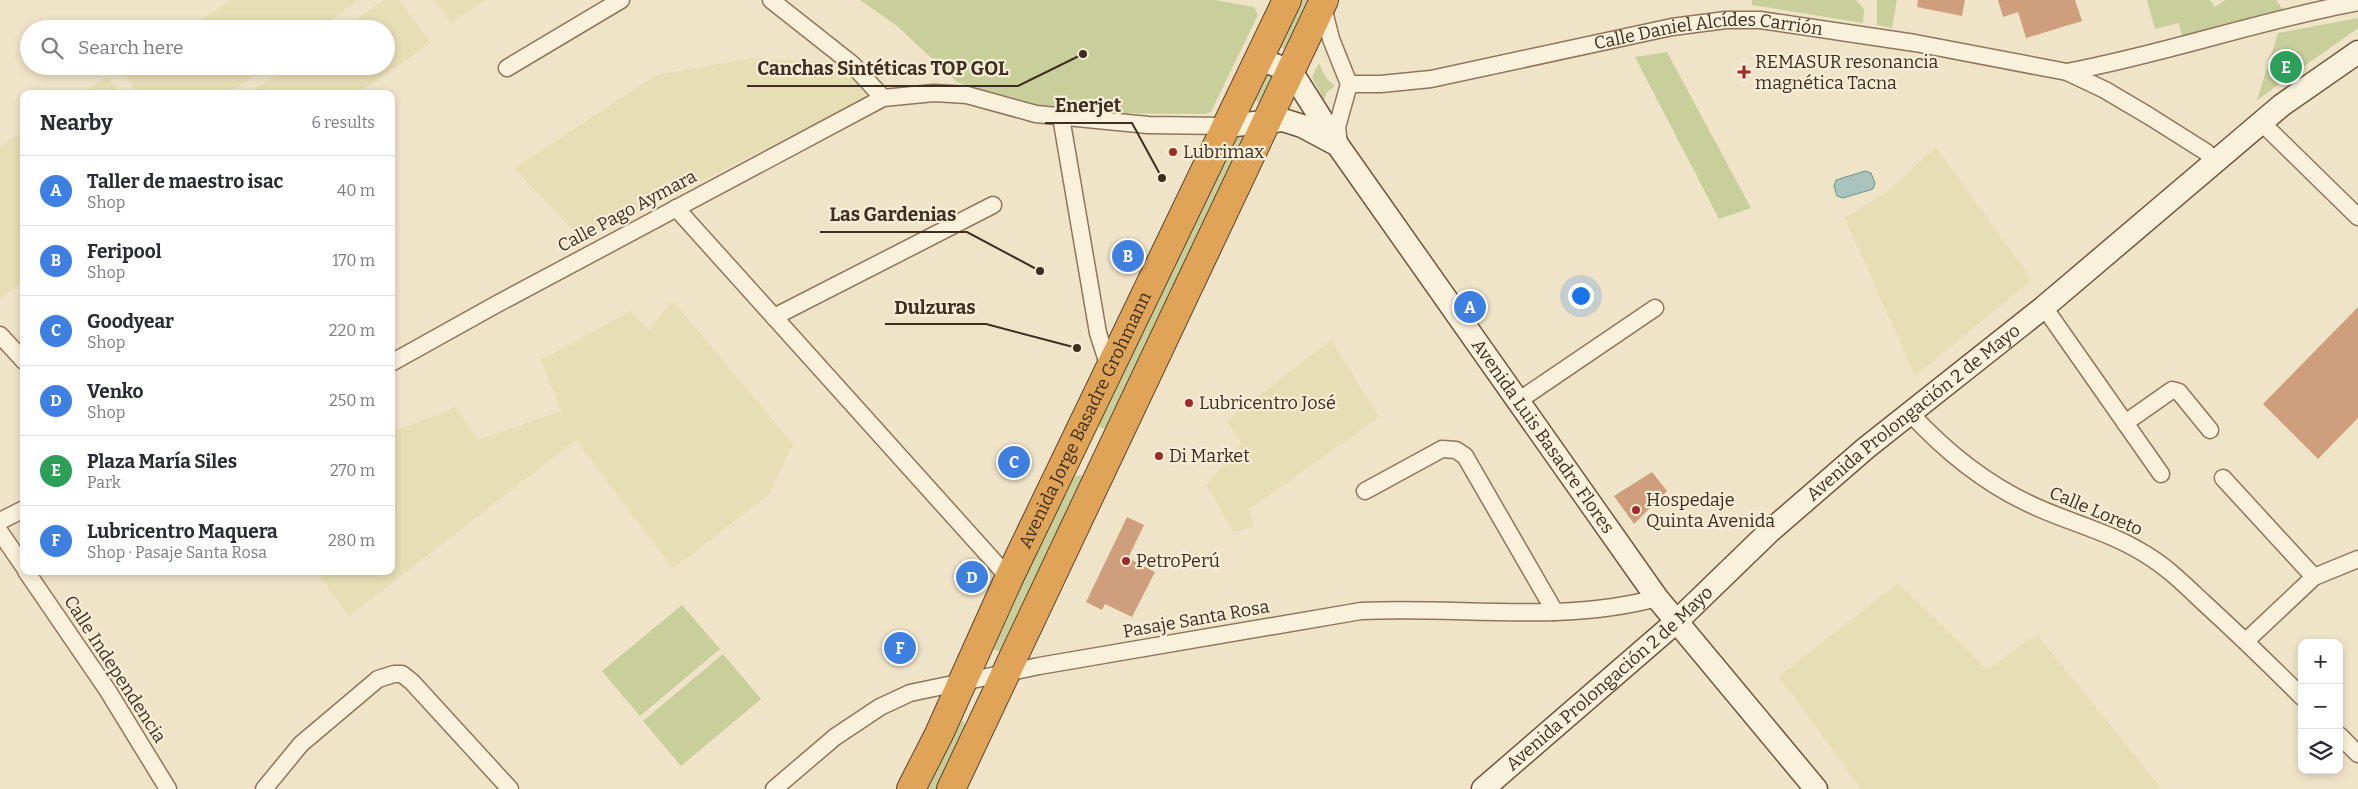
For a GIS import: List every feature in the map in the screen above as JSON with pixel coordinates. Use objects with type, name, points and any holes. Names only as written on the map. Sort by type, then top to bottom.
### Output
[{"type":"highway","name":"Avenida Jorge Basadre Grohmann","points":[[911,789],[939,734],[1009,578],[1259,59],[1283,1]]},
{"type":"highway","name":"Avenida Jorge Basadre Grohmann","points":[[951,789],[1323,1]]},
{"type":"street","points":[[507,68],[622,0]]},
{"type":"street","points":[[771,0],[852,64],[883,98],[934,93],[967,96],[1036,114],[1148,125],[1226,126],[1283,120],[1302,126],[1339,147]]},
{"type":"street","points":[[1323,1],[1331,39],[1350,84],[1337,127],[1339,147]]},
{"type":"street","name":"Calle Daniel Alcídes Carrión","points":[[2067,72],[2106,65],[2273,20],[2358,2]]},
{"type":"street","name":"Calle Daniel Alcídes Carrión","points":[[1350,84],[1381,84],[1431,79],[1672,27],[1726,20],[1760,20],[1822,28],[1983,55],[2067,72],[2105,90],[2149,116],[2206,152],[2217,163]]},
{"type":"street","name":"Avenida Prolongación 2 de Mayo","points":[[1483,789],[1676,622],[1770,532],[1866,448],[2044,307],[2217,163],[2261,122],[2313,82],[2358,52]]},
{"type":"street","points":[[1259,59],[1291,70]]},
{"type":"street","name":"Avenida Luis Basadre Flores","points":[[1291,70],[1339,147],[1657,598],[1816,789]]},
{"type":"street","name":"Calle Pago Aymara","points":[[395,361],[883,98]]},
{"type":"street","points":[[1061,117],[1098,333],[1110,370]]},
{"type":"street","points":[[2261,122],[2358,217]]},
{"type":"street","points":[[774,317],[993,205]]},
{"type":"street","points":[[676,208],[1009,578]]},
{"type":"street","points":[[2044,307],[2161,474]]},
{"type":"street","points":[[1518,401],[1656,308]]},
{"type":"street","points":[[0,335],[20,357]]},
{"type":"street","points":[[2125,423],[2172,390],[2178,392],[2210,430]]},
{"type":"street","name":"Calle Loreto","points":[[1910,414],[1966,465],[2011,495],[2051,513],[2103,531],[2146,554],[2167,569],[2246,641],[2298,693]]},
{"type":"street","points":[[1365,491],[1442,449],[1456,450],[1465,456],[1555,612]]},
{"type":"street","points":[[2223,478],[2314,578]]},
{"type":"street","points":[[0,521],[20,511]]},
{"type":"street","points":[[0,532],[20,561]]},
{"type":"street","points":[[2246,641],[2314,578],[2358,559]]},
{"type":"street","name":"Calle Independencia","points":[[29,575],[108,691],[168,789]]},
{"type":"street","name":"Pasaje Santa Rosa","points":[[774,789],[834,737],[880,707],[910,693],[1006,673],[1361,611],[1405,609],[1555,612],[1622,607],[1657,598]]},
{"type":"street","points":[[264,789],[301,744],[378,679],[394,674],[402,674],[412,682],[502,786]]},
{"type":"street","points":[[2343,739],[2358,754]]},
{"type":"shaded area","points":[[230,0],[358,0],[331,20],[201,20]]},
{"type":"shaded area","points":[[384,0],[399,0],[431,43],[395,68],[395,20],[355,20]]},
{"type":"shaded area","points":[[434,0],[486,0],[451,23]]},
{"type":"shaded area","points":[[753,58],[829,62],[849,72],[866,98],[583,241],[514,168],[657,75]]},
{"type":"shaded area","points":[[125,75],[254,75],[234,90],[135,90]]},
{"type":"shaded area","points":[[275,75],[385,75],[363,90],[255,90]]},
{"type":"shaded area","points":[[108,76],[117,90],[87,90]]},
{"type":"shaded area","points":[[20,134],[20,283],[0,299],[0,147]]},
{"type":"shaded area","points":[[1936,147],[2032,280],[1915,376],[1845,218],[1888,191]]},
{"type":"shaded area","points":[[672,300],[793,444],[769,494],[673,569],[576,440],[349,616],[319,575],[395,575],[395,431],[455,407],[478,440],[561,411],[541,360],[631,311],[649,330]]},
{"type":"shaded area","points":[[1331,340],[1379,417],[1250,509],[1253,527],[1234,532],[1206,485],[1242,443],[1226,421]]},
{"type":"shaded area","points":[[1898,583],[1987,669],[2037,635],[2162,789],[1861,789],[1779,676]]},
{"type":"green space","points":[[860,0],[1215,0],[1254,7],[1258,15],[1211,112],[1205,114],[1073,113],[993,97],[957,82],[897,26]]},
{"type":"green space","points":[[1298,0],[1314,0],[1287,50],[1279,47]]},
{"type":"green space","points":[[1752,0],[1856,0],[1864,9],[1863,23],[1752,5]]},
{"type":"green space","points":[[1877,0],[1897,0],[1892,28],[1877,25]]},
{"type":"green space","points":[[2147,0],[2210,0],[2215,7],[2225,0],[2276,0],[2284,11],[2183,40],[2179,23],[2155,29]]},
{"type":"green space","points":[[2358,18],[2358,28],[2257,100],[2278,33]]},
{"type":"green space","points":[[1667,52],[1751,208],[1719,219],[1635,57]]},
{"type":"green space","points":[[1319,63],[1326,78],[1335,86],[1327,92],[1324,100],[1312,77]]},
{"type":"green space","points":[[1269,72],[1272,75],[1273,86],[1267,101],[1260,103],[1253,99],[1260,75]]},
{"type":"green space","points":[[1233,136],[1242,136],[1246,144],[1114,424],[1105,429],[1099,427],[1096,419]]},
{"type":"green space","points":[[1082,475],[1086,483],[1001,652],[995,650],[992,644],[1072,477]]},
{"type":"green space","points":[[682,605],[720,649],[640,716],[602,671]]},
{"type":"green space","points":[[723,654],[761,699],[681,766],[643,721]]},
{"type":"green space","points":[[963,721],[968,729],[939,789],[921,789],[952,725]]},
{"type":"water","points":[[1865,171],[1871,173],[1875,183],[1873,189],[1843,198],[1837,196],[1834,186],[1836,180]]},
{"type":"building","points":[[1918,0],[1965,0],[1962,16],[1917,7]]},
{"type":"building","points":[[1998,0],[2075,0],[2082,21],[2026,38],[2018,12],[2003,17]]},
{"type":"building","points":[[2358,307],[2358,418],[2318,459],[2263,404]]},
{"type":"building","name":"Hospedaje Quinta Avenida","points":[[1652,472],[1667,491],[1634,524],[1614,496]]},
{"type":"building","points":[[1127,517],[1144,525],[1128,558],[1155,572],[1132,617],[1105,604],[1102,610],[1086,602]]},
{"type":"place","name":"Canchas Sintéticas TOP GOL","points":[[1083,54]]},
{"type":"place","name":"Plaza María Siles","points":[[2286,67]]},
{"type":"place","name":"REMASUR resonancia magnética Tacna","points":[[1744,72]]},
{"type":"place","name":"Lubrimax","points":[[1173,152]]},
{"type":"place","name":"Enerjet","points":[[1162,178]]},
{"type":"place","name":"Feripool","points":[[1128,256]]},
{"type":"place","name":"Las Gardenias","points":[[1040,271]]},
{"type":"place","name":"Taller de maestro isac","points":[[1470,307]]},
{"type":"place","name":"Dulzuras","points":[[1077,348]]},
{"type":"place","name":"Lubricentro José","points":[[1189,403]]},
{"type":"place","name":"Di Market","points":[[1159,456]]},
{"type":"place","name":"Goodyear","points":[[1014,462]]},
{"type":"place","name":"Hospedaje Quinta Avenida","points":[[1636,510]]},
{"type":"place","name":"PetroPerú","points":[[1126,561]]},
{"type":"place","name":"Venko","points":[[972,577]]},
{"type":"place","name":"Lubricentro Maquera","points":[[900,648]]}]
